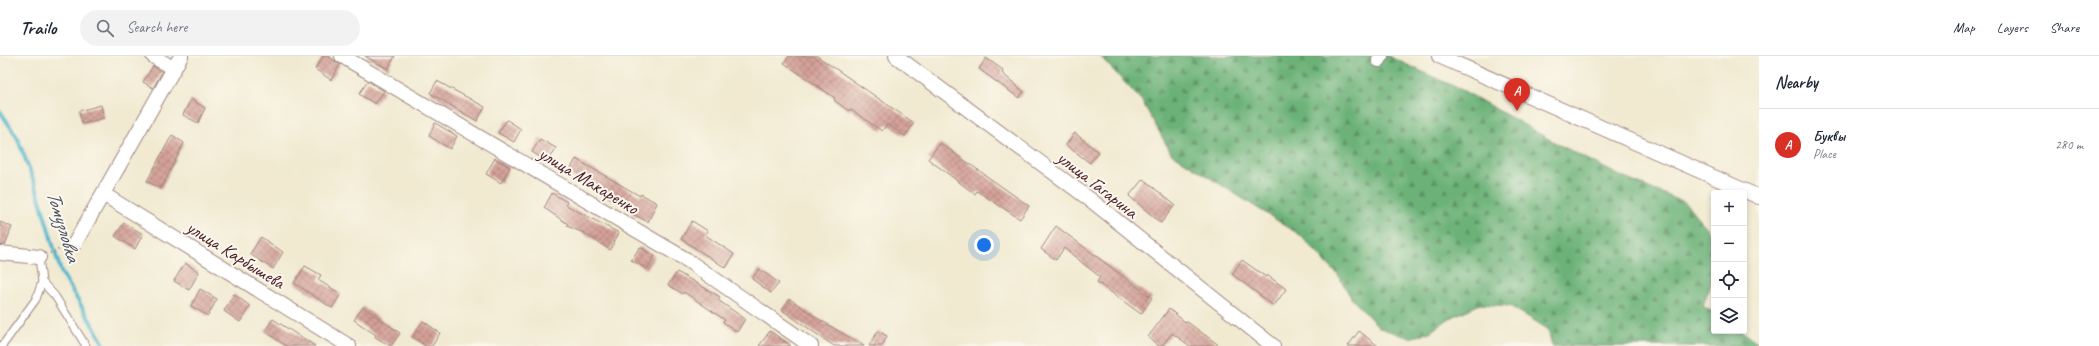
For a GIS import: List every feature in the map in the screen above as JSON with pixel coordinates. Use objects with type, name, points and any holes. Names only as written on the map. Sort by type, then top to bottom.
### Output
[{"type":"street","points":[[153,56],[174,69]]},
{"type":"street","points":[[75,243],[181,56]]},
{"type":"street","name":"улица Макаренко","points":[[342,56],[687,260],[811,346]]},
{"type":"street","name":"улица Гагарина","points":[[896,56],[1092,201],[1273,346]]},
{"type":"street","points":[[1439,56],[1454,59],[1562,103],[1759,197]]},
{"type":"street","name":"улица Карбышева","points":[[103,194],[349,346]]},
{"type":"street","points":[[0,253],[41,257]]},
{"type":"lane","points":[[2,346],[36,299],[42,282],[41,257]]},
{"type":"lane","points":[[42,282],[55,296],[86,346]]},
{"type":"path","points":[[41,257],[75,243]]},
{"type":"green space","points":[[1100,56],[1388,56],[1464,91],[1556,143],[1622,177],[1686,203],[1711,234],[1711,281],[1703,306],[1711,311],[1711,334],[1746,334],[1759,343],[1759,346],[1552,346],[1548,329],[1510,306],[1480,304],[1448,319],[1430,332],[1410,338],[1380,328],[1352,299],[1338,275],[1300,235],[1171,153],[1142,101]]},
{"type":"building","points":[[323,56],[328,56],[340,65],[331,80],[315,69]]},
{"type":"building","points":[[365,56],[395,56],[388,69]]},
{"type":"building","points":[[789,56],[817,56],[914,123],[905,136],[887,124],[882,131],[850,109],[849,111],[834,100],[835,98],[784,63]]},
{"type":"building","points":[[986,58],[1003,70],[1002,73],[1024,92],[1019,98],[979,69]]},
{"type":"building","points":[[153,66],[162,72],[153,88],[143,82]]},
{"type":"building","points":[[368,81],[384,91],[375,104],[359,94]]},
{"type":"building","points":[[437,81],[485,107],[477,121],[430,93]]},
{"type":"building","points":[[191,99],[205,108],[198,123],[183,115]]},
{"type":"building","points":[[101,105],[104,118],[82,124],[79,111]]},
{"type":"building","points":[[507,120],[521,129],[514,142],[498,133]]},
{"type":"building","points":[[435,123],[457,136],[450,149],[429,136]]},
{"type":"building","points":[[1075,133],[1098,152],[1090,163],[1066,145]]},
{"type":"building","points":[[172,135],[184,143],[161,189],[147,181]]},
{"type":"building","points":[[540,139],[556,148],[548,162],[532,152]]},
{"type":"building","points":[[940,143],[1029,206],[1020,219],[977,191],[975,194],[928,159]]},
{"type":"building","points":[[495,158],[510,167],[501,183],[486,174]]},
{"type":"building","points":[[576,159],[640,196],[641,194],[657,203],[648,222],[631,213],[633,211],[568,174]]},
{"type":"building","points":[[1143,179],[1175,205],[1161,223],[1129,196]]},
{"type":"building","points":[[552,193],[567,202],[566,205],[619,233],[610,250],[584,233],[567,226],[568,224],[544,208]]},
{"type":"building","points":[[692,221],[708,231],[705,235],[734,254],[726,268],[681,239]]},
{"type":"building","points":[[0,222],[12,227],[5,245],[0,245]]},
{"type":"building","points":[[124,223],[143,234],[135,249],[115,236]]},
{"type":"building","points":[[1056,226],[1152,298],[1141,314],[1097,282],[1100,277],[1064,248],[1056,260],[1041,249]]},
{"type":"building","points":[[261,237],[283,252],[273,269],[250,254]]},
{"type":"building","points":[[640,247],[655,256],[647,269],[631,260]]},
{"type":"building","points":[[1242,260],[1266,277],[1267,275],[1286,289],[1274,306],[1232,274]]},
{"type":"building","points":[[185,263],[199,272],[189,290],[174,281]]},
{"type":"building","points":[[305,266],[321,275],[318,280],[341,294],[332,308],[294,283]]},
{"type":"building","points":[[759,269],[779,283],[771,293],[752,279]]},
{"type":"building","points":[[677,272],[720,297],[718,300],[745,319],[737,332],[723,322],[725,320],[684,292],[683,294],[668,285]]},
{"type":"building","points":[[200,289],[217,299],[208,316],[191,306]]},
{"type":"building","points":[[234,294],[250,306],[240,322],[224,311]]},
{"type":"building","points":[[790,299],[817,318],[864,346],[834,346],[782,310]]},
{"type":"building","points":[[363,307],[400,333],[391,346],[375,337],[376,335],[354,320]]},
{"type":"building","points":[[1169,309],[1220,346],[1190,346],[1172,333],[1162,346],[1159,346],[1148,337]]},
{"type":"building","points":[[273,319],[315,346],[286,346],[265,331]]},
{"type":"building","points":[[423,321],[440,333],[432,346],[426,346],[412,337]]},
{"type":"building","points":[[770,331],[791,346],[759,346]]},
{"type":"building","points":[[878,331],[887,336],[882,346],[869,346]]},
{"type":"building","points":[[1359,331],[1378,346],[1348,346]]},
{"type":"waterway","name":"Томузловка","points":[[0,111],[17,137],[37,190],[61,272],[105,346]]},
{"type":"place","name":"Буквы","points":[[1517,111]]}]
